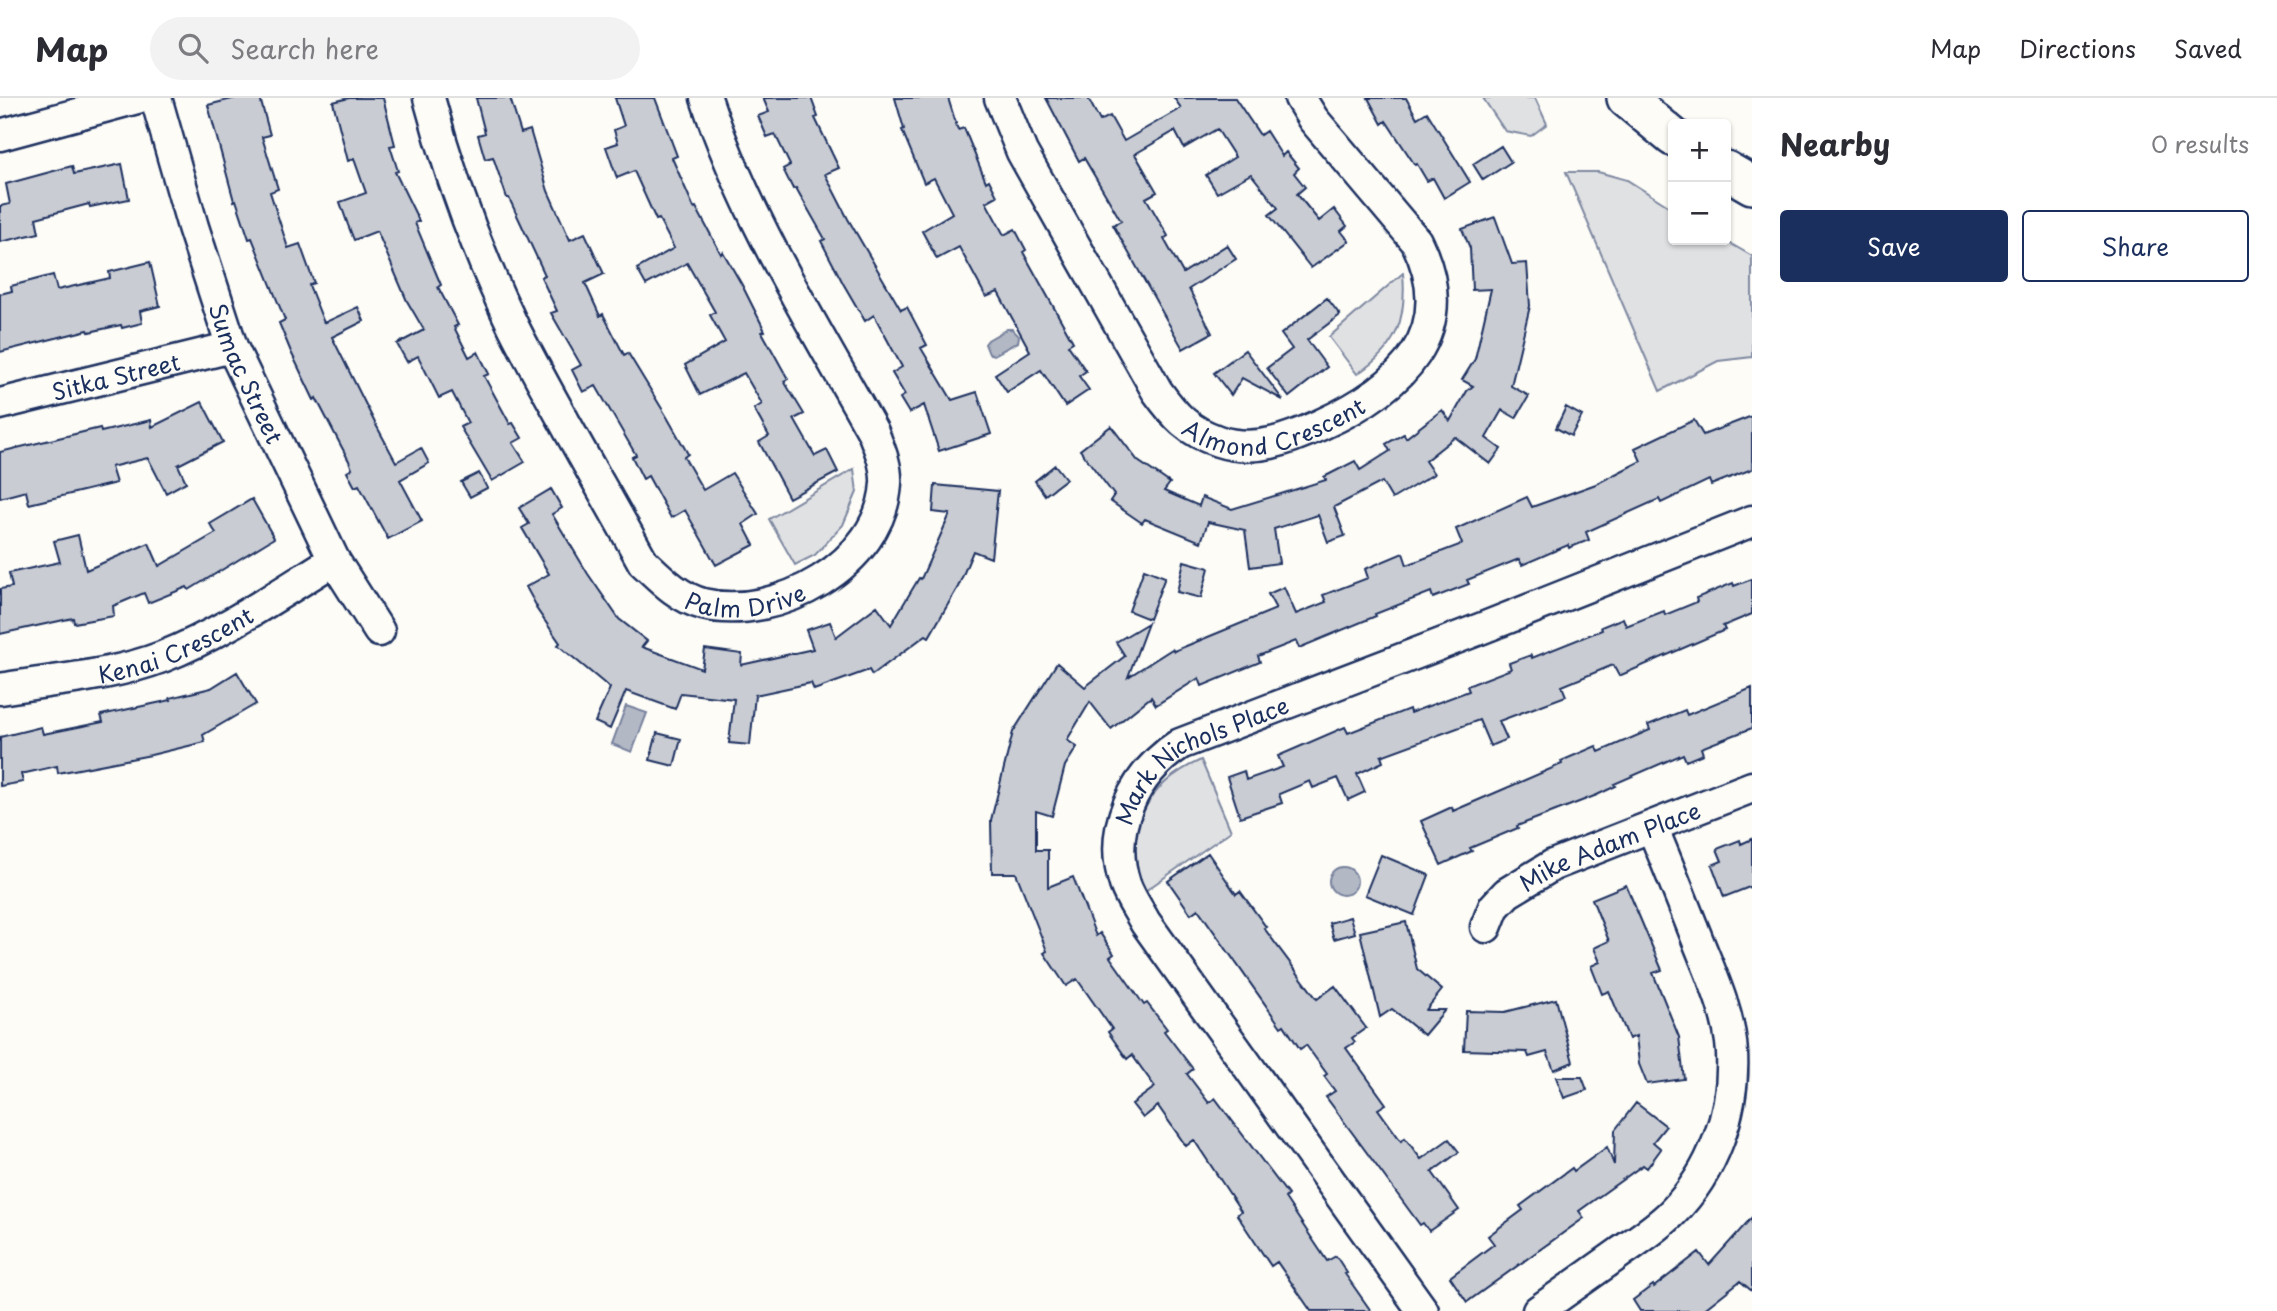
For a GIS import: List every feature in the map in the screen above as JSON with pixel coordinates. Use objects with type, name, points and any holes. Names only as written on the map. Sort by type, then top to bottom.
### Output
[{"type":"main road","points":[[1626,98],[1668,133]]},
{"type":"main road","points":[[1731,173],[1752,185]]},
{"type":"street","points":[[0,135],[137,98]]},
{"type":"street","name":"Sumac Street","points":[[156,98],[193,227],[232,347],[334,560],[379,631]]},
{"type":"street","name":"Palm Drive","points":[[429,98],[464,211],[514,328],[643,562],[667,585],[701,604],[738,609],[773,603],[813,585],[850,560],[873,524],[882,504],[886,483],[883,458],[873,432],[768,241],[730,160],[706,98]]},
{"type":"street","name":"Almond Crescent","points":[[1000,98],[1022,152],[1157,391],[1177,418],[1196,432],[1219,442],[1251,446],[1288,440],[1332,420],[1378,393],[1399,377],[1416,355],[1432,312],[1432,286],[1428,264],[1416,241],[1313,119],[1300,98]]},
{"type":"street","name":"Sitka Street","points":[[0,404],[232,347]]},
{"type":"street","name":"Mark Nichols Place","points":[[1423,1311],[1153,933],[1131,898],[1121,865],[1120,841],[1126,808],[1150,768],[1180,744],[1752,521]]},
{"type":"street","name":"Kenai Crescent","points":[[0,690],[132,667],[163,656],[260,606],[334,560]]},
{"type":"street","name":"Mike Adam Place","points":[[1486,927],[1494,907],[1507,892],[1553,865],[1752,787]]},
{"type":"street","points":[[1538,1311],[1646,1235],[1671,1214],[1692,1190],[1706,1168],[1727,1112],[1732,1079],[1732,1051],[1725,1017],[1710,971],[1653,827]]},
{"type":"shaded area","points":[[1483,98],[1535,98],[1547,124],[1531,136],[1505,131]]},
{"type":"shaded area","points":[[1566,172],[1598,172],[1627,180],[1668,206],[1668,245],[1731,244],[1752,256],[1752,357],[1718,361],[1660,391]]},
{"type":"shaded area","points":[[1403,273],[1403,305],[1397,331],[1382,354],[1357,374],[1329,337]]},
{"type":"shaded area","points":[[1007,329],[1012,329],[1019,336],[1018,342],[994,355],[989,354],[985,344]]},
{"type":"shaded area","points":[[854,469],[857,492],[843,525],[815,555],[795,565],[769,519]]},
{"type":"shaded area","points":[[626,706],[647,713],[632,752],[612,744]]},
{"type":"shaded area","points":[[1201,760],[1231,831],[1145,891],[1135,849],[1137,830],[1143,813],[1165,782]]},
{"type":"shaded area","points":[[1343,867],[1353,871],[1357,881],[1353,891],[1343,895],[1333,891],[1329,881],[1333,871]]},
{"type":"building","points":[[236,98],[260,98],[270,135],[262,137],[278,189],[270,192],[288,248],[300,244],[314,283],[309,285],[324,323],[358,307],[364,321],[332,337],[375,423],[396,462],[421,448],[429,463],[400,480],[422,521],[388,539],[359,485],[355,487],[347,472],[352,469],[349,461],[316,398],[314,400],[291,352],[279,323],[285,320],[252,238],[249,239],[236,200],[234,201],[208,105]]},
{"type":"building","points":[[349,98],[383,98],[395,145],[390,146],[398,171],[395,172],[419,221],[415,223],[441,285],[438,287],[458,325],[454,327],[469,357],[478,352],[489,374],[484,376],[510,424],[513,423],[522,438],[513,443],[525,462],[492,481],[460,427],[468,423],[452,392],[439,398],[418,356],[407,362],[397,344],[424,330],[407,301],[377,231],[354,240],[348,225],[340,202],[366,193],[354,159],[348,161],[333,102]]},
{"type":"building","points":[[476,98],[510,98],[521,133],[530,130],[548,191],[570,240],[585,233],[604,274],[585,283],[600,316],[603,314],[624,355],[628,353],[667,417],[688,454],[684,457],[703,490],[732,473],[758,514],[743,524],[754,545],[716,565],[685,510],[671,518],[648,476],[643,479],[632,457],[636,455],[596,386],[583,392],[572,370],[581,365],[551,313],[557,311],[541,277],[545,275],[507,198],[493,157],[485,159],[478,135],[485,133]]},
{"type":"building","points":[[615,98],[655,98],[677,156],[672,158],[694,208],[696,207],[721,254],[723,252],[742,285],[765,331],[762,332],[788,379],[784,381],[804,414],[794,419],[815,456],[827,450],[838,472],[789,498],[759,442],[769,436],[754,409],[762,404],[744,373],[700,395],[685,365],[725,342],[710,315],[715,312],[687,263],[646,285],[637,269],[674,248],[659,219],[656,220],[634,171],[617,178],[606,147],[618,143],[614,130],[624,126]]},
{"type":"building","points":[[763,98],[811,98],[818,117],[815,118],[839,168],[825,174],[848,219],[901,310],[907,307],[927,345],[921,348],[952,400],[977,392],[991,434],[939,451],[924,405],[909,413],[900,398],[905,395],[892,373],[902,367],[874,315],[865,321],[821,241],[825,239],[796,188],[793,189],[783,169],[790,165],[775,134],[767,137],[758,116],[769,112]]},
{"type":"building","points":[[895,98],[948,98],[958,130],[964,128],[986,182],[989,180],[997,196],[986,202],[1004,235],[1015,229],[1026,250],[1023,252],[1073,342],[1068,345],[1086,371],[1079,376],[1089,390],[1065,406],[1041,370],[1007,392],[995,374],[1030,351],[998,292],[986,297],[959,247],[937,259],[922,231],[952,213],[934,178],[924,183],[902,130],[904,129]]},
{"type":"building","points":[[1046,98],[1088,98],[1100,121],[1110,116],[1124,141],[1181,108],[1174,98],[1235,98],[1260,135],[1266,131],[1282,156],[1286,152],[1299,168],[1294,173],[1305,187],[1297,194],[1319,221],[1334,209],[1347,226],[1341,231],[1349,241],[1311,268],[1269,215],[1278,208],[1251,174],[1217,193],[1206,175],[1235,157],[1217,129],[1184,148],[1175,131],[1135,154],[1157,192],[1146,198],[1168,236],[1164,239],[1183,273],[1227,245],[1236,259],[1189,289],[1212,333],[1183,349],[1113,225],[1121,221],[1084,158],[1079,161]]},
{"type":"building","points":[[1368,98],[1406,98],[1417,118],[1427,112],[1470,182],[1444,198],[1433,178],[1427,181],[1386,121],[1382,124]]},
{"type":"building","points":[[1501,146],[1511,162],[1483,180],[1473,164]]},
{"type":"building","points":[[122,164],[129,199],[90,207],[89,204],[36,218],[39,233],[0,242],[0,206],[10,204],[6,184],[72,166],[74,174]]},
{"type":"building","points":[[1495,217],[1512,264],[1527,263],[1530,306],[1511,386],[1529,396],[1516,418],[1502,410],[1486,438],[1501,449],[1490,464],[1455,437],[1425,461],[1434,474],[1392,499],[1382,482],[1334,507],[1345,536],[1328,542],[1318,515],[1274,529],[1279,563],[1250,567],[1245,530],[1208,522],[1201,542],[1145,519],[1142,523],[1110,501],[1114,495],[1080,450],[1111,426],[1138,461],[1170,483],[1164,491],[1199,506],[1202,497],[1232,509],[1326,480],[1324,477],[1355,461],[1360,470],[1390,451],[1386,444],[1404,434],[1406,438],[1442,410],[1450,421],[1467,391],[1473,386],[1462,380],[1475,359],[1491,289],[1472,290],[1470,248],[1462,229]]},
{"type":"building","points":[[150,262],[160,306],[140,311],[142,323],[122,328],[121,325],[89,332],[88,330],[0,352],[0,294],[12,291],[11,286],[53,275],[57,290],[110,278],[109,272]]},
{"type":"building","points":[[1327,298],[1340,315],[1307,340],[1327,367],[1289,397],[1267,368],[1292,349],[1281,334]]},
{"type":"building","points":[[1245,350],[1283,400],[1242,378],[1231,395],[1214,373]]},
{"type":"building","points":[[202,402],[223,442],[178,465],[186,482],[166,493],[148,458],[111,467],[116,483],[29,504],[26,491],[0,498],[0,452],[100,428],[101,432],[151,420],[152,427]]},
{"type":"building","points":[[1566,407],[1582,416],[1571,436],[1556,428]]},
{"type":"building","points":[[1752,416],[1752,469],[1711,485],[1709,480],[1661,503],[1659,499],[1586,532],[1589,540],[1569,548],[1568,545],[1522,565],[1519,559],[1467,580],[1469,584],[1433,598],[1431,592],[1299,648],[1296,641],[1258,656],[1260,662],[1202,686],[1199,678],[1156,705],[1151,697],[1111,729],[1090,702],[1067,740],[1077,747],[1065,766],[1052,816],[1036,811],[1036,850],[1048,850],[1048,887],[1073,877],[1096,936],[1100,933],[1114,954],[1110,957],[1144,1005],[1147,1003],[1167,1029],[1164,1031],[1193,1069],[1187,1074],[1209,1103],[1215,1098],[1288,1195],[1285,1198],[1327,1261],[1336,1256],[1371,1311],[1311,1311],[1277,1262],[1271,1266],[1237,1215],[1241,1211],[1194,1140],[1186,1146],[1158,1106],[1143,1118],[1132,1104],[1155,1087],[1132,1055],[1127,1059],[1108,1032],[1112,1029],[1077,979],[1066,986],[1044,953],[1047,951],[1016,873],[992,873],[991,820],[1013,732],[1057,663],[1085,687],[1125,656],[1116,642],[1148,623],[1128,677],[1172,649],[1174,651],[1276,609],[1268,594],[1284,587],[1296,614],[1326,602],[1323,595],[1368,578],[1365,569],[1403,553],[1407,565],[1462,544],[1456,529],[1527,497],[1532,507],[1596,484],[1641,461],[1635,448],[1694,420],[1703,435]]},
{"type":"building","points":[[1055,465],[1066,479],[1045,495],[1035,481]]},
{"type":"building","points":[[479,473],[487,488],[470,497],[461,482]]},
{"type":"building","points":[[935,485],[998,491],[991,558],[973,551],[958,587],[929,637],[926,635],[872,675],[869,670],[814,690],[811,683],[755,695],[750,745],[729,743],[734,699],[681,693],[675,709],[626,691],[610,729],[595,722],[610,688],[558,645],[560,643],[536,608],[526,587],[549,574],[522,528],[529,524],[519,508],[551,489],[562,508],[552,514],[619,619],[647,641],[642,647],[702,669],[705,649],[742,654],[741,665],[813,649],[806,630],[830,622],[836,637],[877,606],[891,625],[919,578],[921,579],[950,514],[933,512]]},
{"type":"building","points":[[252,499],[274,538],[189,590],[187,587],[148,603],[144,593],[113,606],[114,616],[74,623],[73,618],[0,634],[0,589],[12,587],[9,573],[60,562],[54,541],[78,535],[86,570],[149,543],[159,566],[216,533],[210,524]]},
{"type":"building","points":[[1184,561],[1209,568],[1201,598],[1177,592]]},
{"type":"building","points":[[1144,569],[1165,577],[1149,619],[1129,611]]},
{"type":"building","points":[[1752,579],[1752,614],[1723,626],[1725,630],[1619,676],[1613,665],[1562,686],[1566,696],[1499,721],[1507,739],[1490,746],[1479,720],[1381,756],[1383,762],[1357,774],[1365,792],[1348,800],[1338,778],[1313,788],[1310,781],[1279,794],[1282,803],[1240,817],[1227,777],[1244,771],[1246,780],[1283,767],[1278,756],[1345,727],[1348,733],[1409,709],[1410,713],[1469,691],[1467,686],[1511,669],[1509,663],[1531,655],[1532,658],[1602,630],[1601,627],[1623,618],[1626,626],[1664,611],[1665,615],[1697,602],[1696,598],[1733,583],[1734,586]]},
{"type":"building","points":[[237,672],[256,704],[203,735],[205,742],[58,773],[57,766],[21,774],[23,782],[0,786],[0,737],[41,727],[43,734],[103,722],[101,715],[171,700],[170,698],[211,688]]},
{"type":"building","points":[[1752,688],[1752,728],[1701,748],[1703,754],[1686,761],[1683,754],[1614,784],[1616,786],[1597,795],[1517,826],[1518,828],[1470,848],[1472,851],[1441,865],[1421,821],[1452,807],[1453,811],[1562,764],[1561,761],[1596,746],[1599,752],[1650,730],[1648,725],[1685,710],[1687,715]]},
{"type":"building","points":[[657,733],[681,739],[674,766],[650,760]]},
{"type":"building","points":[[1752,839],[1752,886],[1724,897],[1712,865],[1722,861],[1717,849],[1740,840],[1741,844]]},
{"type":"building","points":[[1208,853],[1236,894],[1240,891],[1317,999],[1335,986],[1366,1028],[1352,1038],[1355,1042],[1346,1048],[1386,1104],[1378,1109],[1401,1141],[1405,1138],[1421,1159],[1449,1139],[1459,1152],[1432,1172],[1459,1210],[1429,1231],[1423,1223],[1420,1225],[1326,1097],[1335,1091],[1324,1076],[1327,1074],[1306,1045],[1300,1049],[1284,1025],[1281,1027],[1198,909],[1191,914],[1168,881]]},
{"type":"building","points":[[1381,855],[1429,875],[1414,915],[1365,895]]},
{"type":"building","points":[[1626,885],[1662,970],[1653,973],[1679,1037],[1684,1079],[1647,1084],[1639,1064],[1636,1036],[1629,1039],[1609,991],[1602,994],[1591,966],[1600,962],[1594,948],[1609,941],[1592,899]]},
{"type":"building","points":[[1350,917],[1355,933],[1334,939],[1329,923]]},
{"type":"building","points":[[1406,922],[1417,969],[1442,990],[1426,1010],[1445,1010],[1424,1035],[1392,1009],[1380,1017],[1360,932]]},
{"type":"building","points":[[1556,999],[1573,1062],[1554,1070],[1547,1052],[1529,1057],[1527,1052],[1464,1050],[1466,1011],[1505,1012]]},
{"type":"building","points":[[1556,1077],[1582,1077],[1587,1090],[1564,1098]]},
{"type":"building","points":[[1636,1103],[1666,1126],[1653,1142],[1661,1149],[1647,1168],[1643,1165],[1579,1211],[1584,1218],[1467,1302],[1450,1277],[1494,1244],[1488,1236],[1523,1210],[1520,1206],[1572,1168],[1574,1171],[1607,1147],[1614,1165],[1615,1130]]},
{"type":"building","points":[[1752,1217],[1752,1291],[1740,1281],[1702,1311],[1640,1311],[1633,1300],[1699,1252],[1709,1265]]}]
